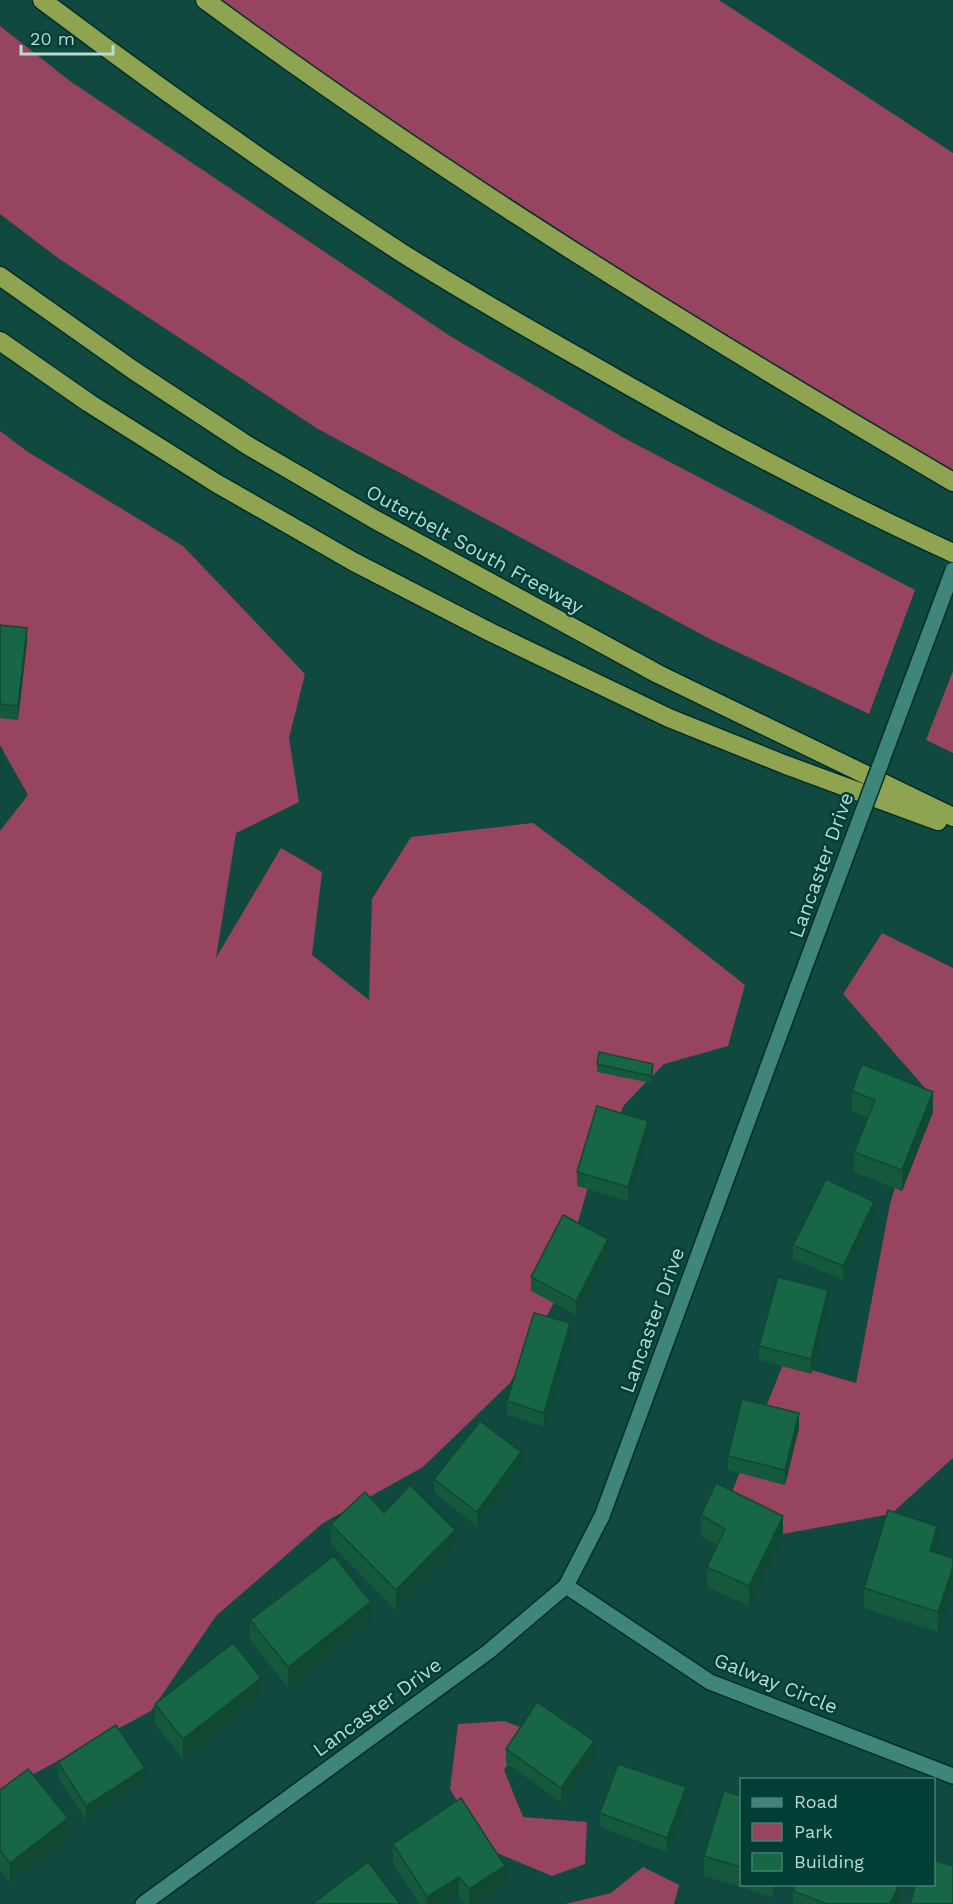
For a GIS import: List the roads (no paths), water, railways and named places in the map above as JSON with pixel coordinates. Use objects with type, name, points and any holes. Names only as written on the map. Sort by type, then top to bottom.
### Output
[{"type":"highway","points":[[42,0],[248,149],[404,253],[693,423],[898,528],[953,553]]},
{"type":"highway","points":[[205,0],[467,183],[677,317],[953,482]]},
{"type":"highway","name":"Outerbelt South Freeway","points":[[0,276],[190,408],[247,445],[374,519],[658,674],[953,817]]},
{"type":"highway","points":[[0,341],[89,403],[216,483],[354,562],[490,632],[669,718],[786,765],[953,826]]},
{"type":"street","name":"Lancaster Drive","points":[[143,1904],[488,1652],[566,1586],[602,1516],[953,570]]},
{"type":"street","name":"Galway Circle","points":[[566,1586],[710,1682],[953,1776]]}]
